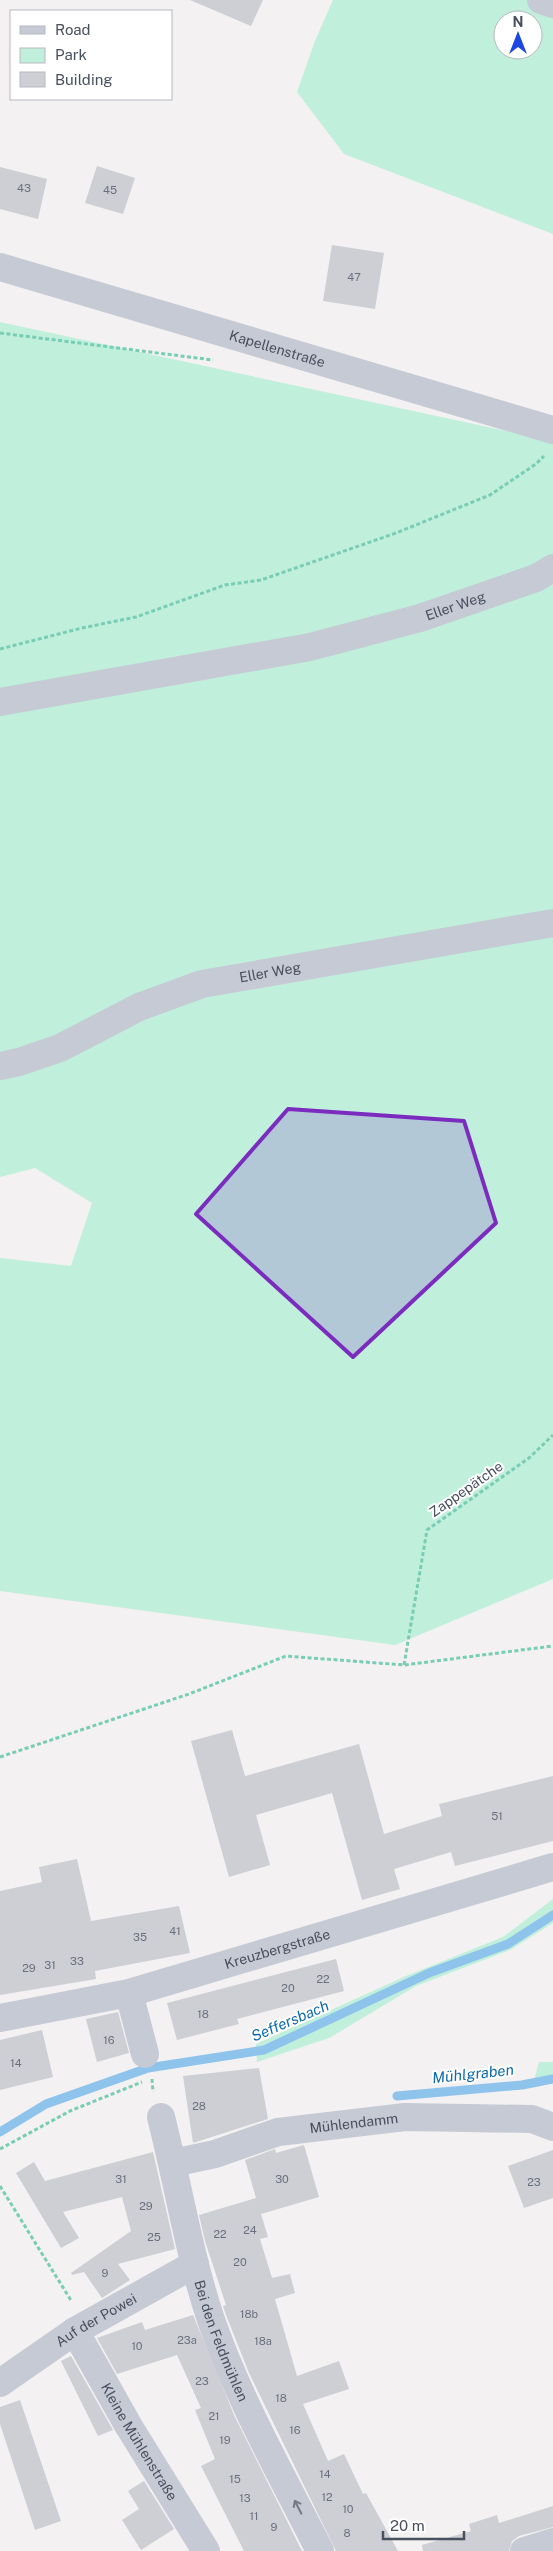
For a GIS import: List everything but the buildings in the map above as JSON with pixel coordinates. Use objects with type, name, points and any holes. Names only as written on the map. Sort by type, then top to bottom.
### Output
[{"type":"street","points":[[541,0],[553,4]]},
{"type":"street","name":"Kapellenstraße","points":[[0,267],[550,441]]},
{"type":"street","name":"Eller Weg","points":[[0,702],[310,647],[420,618],[536,578],[553,568]]},
{"type":"street","name":"Eller Weg","points":[[0,1066],[19,1062],[60,1048],[139,1007],[202,984],[553,923]]},
{"type":"street","name":"Kreuzbergstraße","points":[[0,2018],[129,1993],[553,1867]]},
{"type":"street","points":[[129,1993],[149,2066]]},
{"type":"street","name":"Bei den Feldmühlen","points":[[161,2117],[195,2264],[211,2321],[245,2401],[320,2551]]},
{"type":"street","name":"Mühlendamm","points":[[173,2163],[215,2154],[278,2132],[405,2117],[532,2120],[546,2125]]},
{"type":"street","name":"Auf der Powei","points":[[0,2383],[81,2328],[195,2264]]},
{"type":"street","name":"Kleine Mühlenstraße","points":[[81,2328],[128,2424],[206,2551]]},
{"type":"street","points":[[524,2551],[553,2542]]},
{"type":"path","points":[[0,333],[214,361]]},
{"type":"path","points":[[0,649],[82,628],[136,617],[225,585],[261,580],[396,533],[490,495],[536,464],[550,441]]},
{"type":"path","name":"Zappepätche","points":[[404,1664],[427,1530],[529,1458],[553,1436]]},
{"type":"path","points":[[0,1757],[189,1694],[286,1656],[404,1664],[553,1646]]},
{"type":"path","points":[[0,2149],[149,2066]]},
{"type":"path","points":[[0,2186],[81,2328]]},
{"type":"highlighted area","points":[[288,1109],[464,1121],[496,1223],[353,1357],[196,1214]]},
{"type":"green space","points":[[333,0],[553,0],[553,234],[344,154],[297,92],[315,41]]},
{"type":"green space","points":[[0,322],[553,441],[553,1579],[395,1645],[0,1591],[0,1258],[71,1266],[92,1203],[35,1168],[0,1177]]},
{"type":"green space","points":[[553,1899],[553,1923],[510,1950],[416,1986],[329,2038],[257,2062],[256,2044],[406,1976],[503,1937]]},
{"type":"green space","points":[[539,2062],[553,2062],[553,2083],[532,2088]]},
{"type":"waterway","name":"Seffersbach","points":[[0,2132],[46,2104],[148,2068],[264,2050],[429,1973],[508,1944],[553,1915]]},
{"type":"waterway","name":"Mühlgraben","points":[[397,2096],[522,2085],[553,2079]]}]
